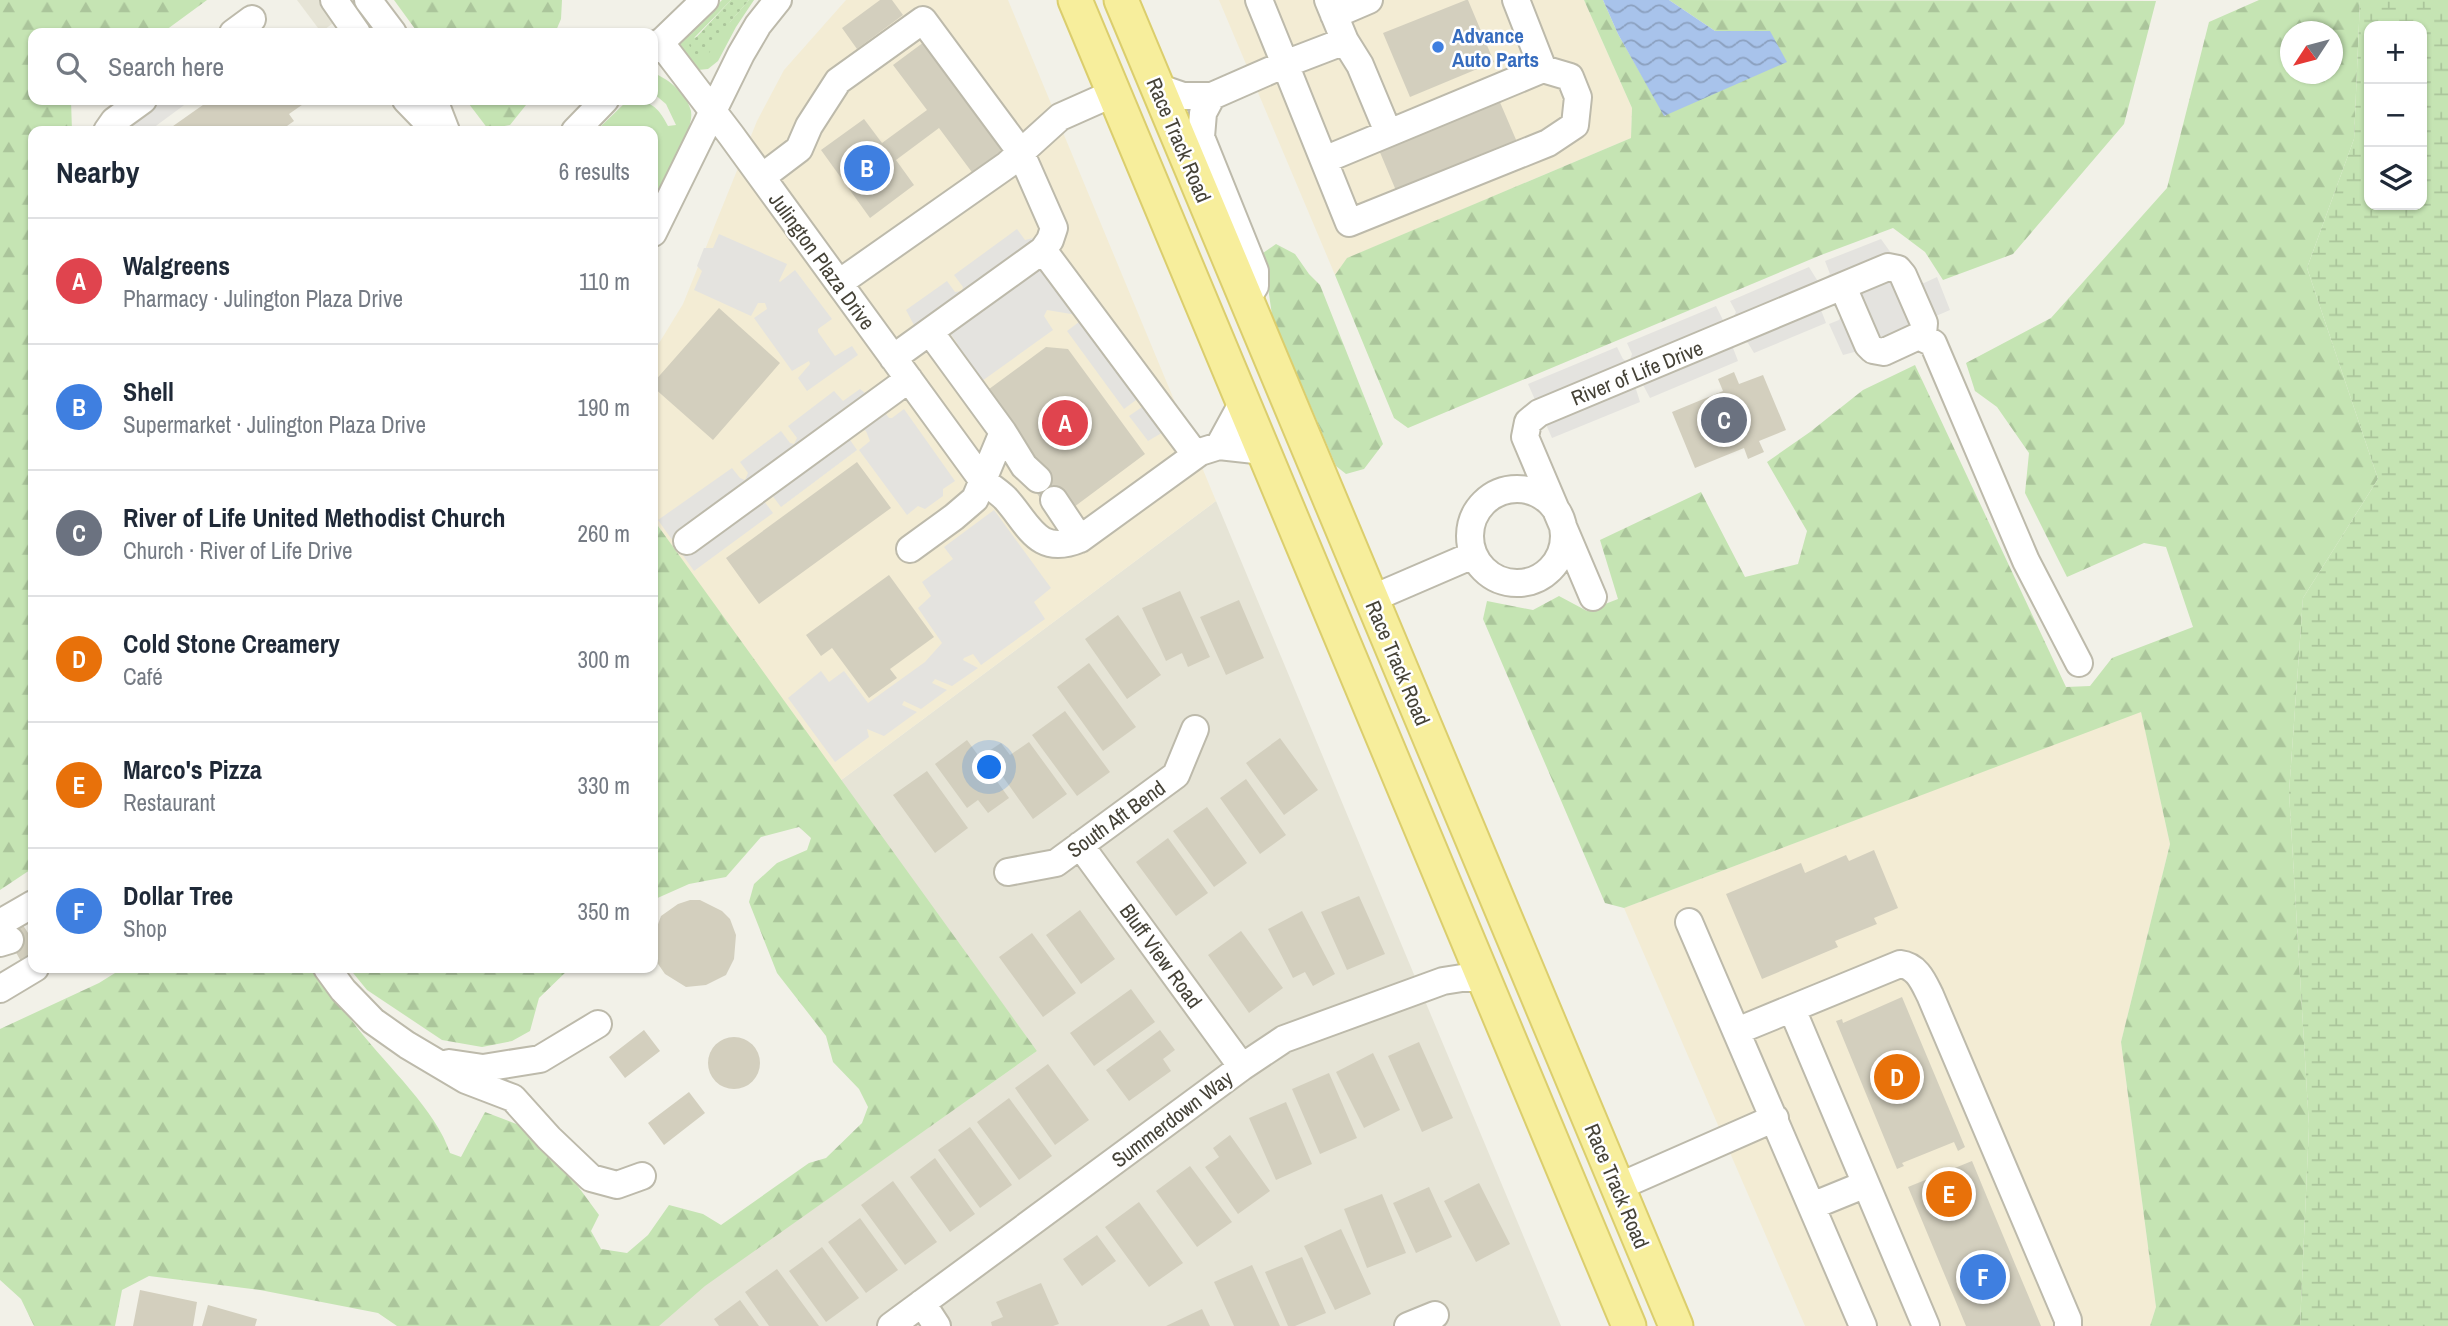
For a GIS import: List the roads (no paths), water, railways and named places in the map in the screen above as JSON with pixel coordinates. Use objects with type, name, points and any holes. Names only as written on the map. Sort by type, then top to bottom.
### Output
[{"type":"main road","name":"Race Track Road","points":[[1075,0],[1629,1326]]},
{"type":"main road","name":"Race Track Road","points":[[1121,0],[1676,1326]]},
{"type":"main road","points":[[1332,616],[1371,599]]},
{"type":"street","points":[[334,0],[354,28]]},
{"type":"street","points":[[368,0],[384,28]]},
{"type":"street","points":[[658,44],[705,0]]},
{"type":"street","points":[[658,223],[758,25],[778,0]]},
{"type":"street","points":[[1259,0],[1349,223],[1548,143],[1575,125],[1578,97],[1570,77],[1543,69],[1324,160]]},
{"type":"street","points":[[1369,0],[1331,7],[1345,41],[1360,65],[1388,132]]},
{"type":"street","points":[[1516,0],[1543,69]]},
{"type":"street","points":[[687,541],[901,369],[930,331],[1043,250],[1054,228],[1020,150],[923,20],[838,81],[809,127],[799,149],[762,177]]},
{"type":"street","points":[[1157,87],[1183,96],[1212,96],[1345,41]]},
{"type":"street","name":"Julington Plaza Drive","points":[[658,48],[713,111],[983,481],[1004,498],[1031,533],[1046,543],[1058,545],[1080,539]]},
{"type":"street","points":[[839,283],[1007,165],[1020,150],[1060,117],[1114,93]]},
{"type":"street","points":[[1212,96],[1203,113],[1201,137],[1255,271],[1255,286],[1246,300]]},
{"type":"street","points":[[110,126],[136,105]]},
{"type":"street","points":[[411,105],[431,126]]},
{"type":"street","points":[[436,105],[444,126]]},
{"type":"street","points":[[580,126],[600,105]]},
{"type":"street","points":[[1043,250],[1207,450],[1264,451]]},
{"type":"street","name":"River of Life Drive","points":[[1593,597],[1525,437],[1526,427],[1534,416],[1888,267],[1903,275],[1924,323],[1925,330],[1920,337]]},
{"type":"street","points":[[1843,287],[1868,345],[1873,350],[1884,352],[1920,337],[1933,343],[2026,561],[2079,663]]},
{"type":"street","points":[[930,331],[1032,476]]},
{"type":"street","points":[[1055,506],[1080,539],[1207,450],[1243,402]]},
{"type":"street","points":[[910,549],[975,499],[1003,432]]},
{"type":"street","name":"River of Life Drive","points":[[1516,488],[1535,491],[1560,517],[1563,553],[1552,568],[1533,580],[1512,583],[1495,578],[1473,555],[1469,538],[1474,517],[1488,499],[1507,490],[1516,488]]},
{"type":"street","points":[[1371,599],[1473,555]]},
{"type":"street","name":"South Aft Bend","points":[[1008,872],[1056,863],[1176,775],[1195,729]]},
{"type":"street","name":"Bluff View Road","points":[[1080,845],[1242,1067]]},
{"type":"street","points":[[14,931],[28,911]]},
{"type":"street","points":[[1689,922],[1863,1326]]},
{"type":"street","points":[[1737,1031],[1900,964],[1908,965],[1919,975],[2068,1320],[2068,1326]]},
{"type":"street","points":[[1,988],[28,972]]},
{"type":"street","points":[[330,973],[342,990],[373,1021],[407,1045],[466,1080],[513,1098],[549,1138],[591,1178],[617,1185],[642,1176]]},
{"type":"street","name":"Summerdown Way","points":[[891,1326],[1242,1067],[1284,1039],[1443,981],[1484,978]]},
{"type":"street","points":[[1792,1009],[1926,1326]]},
{"type":"street","points":[[437,1062],[483,1068],[540,1059],[598,1024]]},
{"type":"street","points":[[1618,1187],[1775,1118]]},
{"type":"street","points":[[1812,1206],[1866,1184]]},
{"type":"street","points":[[922,1303],[937,1326]]},
{"type":"street","points":[[1408,1326],[1435,1315]]},
{"type":"water","points":[[1603,0],[1669,0],[1715,31],[1770,31],[1787,62],[1664,116],[1618,34]]},
{"type":"place","name":"Advance Auto Parts","points":[[1438,47]]},
{"type":"place","name":"Shell","points":[[867,168]]},
{"type":"place","name":"River of Life United Methodist Church","points":[[1724,420]]},
{"type":"place","name":"Walgreens","points":[[1065,423]]},
{"type":"place","name":"Cold Stone Creamery","points":[[1897,1077]]},
{"type":"place","name":"Marco's Pizza","points":[[1949,1194]]},
{"type":"place","name":"Dollar Tree","points":[[1983,1277]]}]
